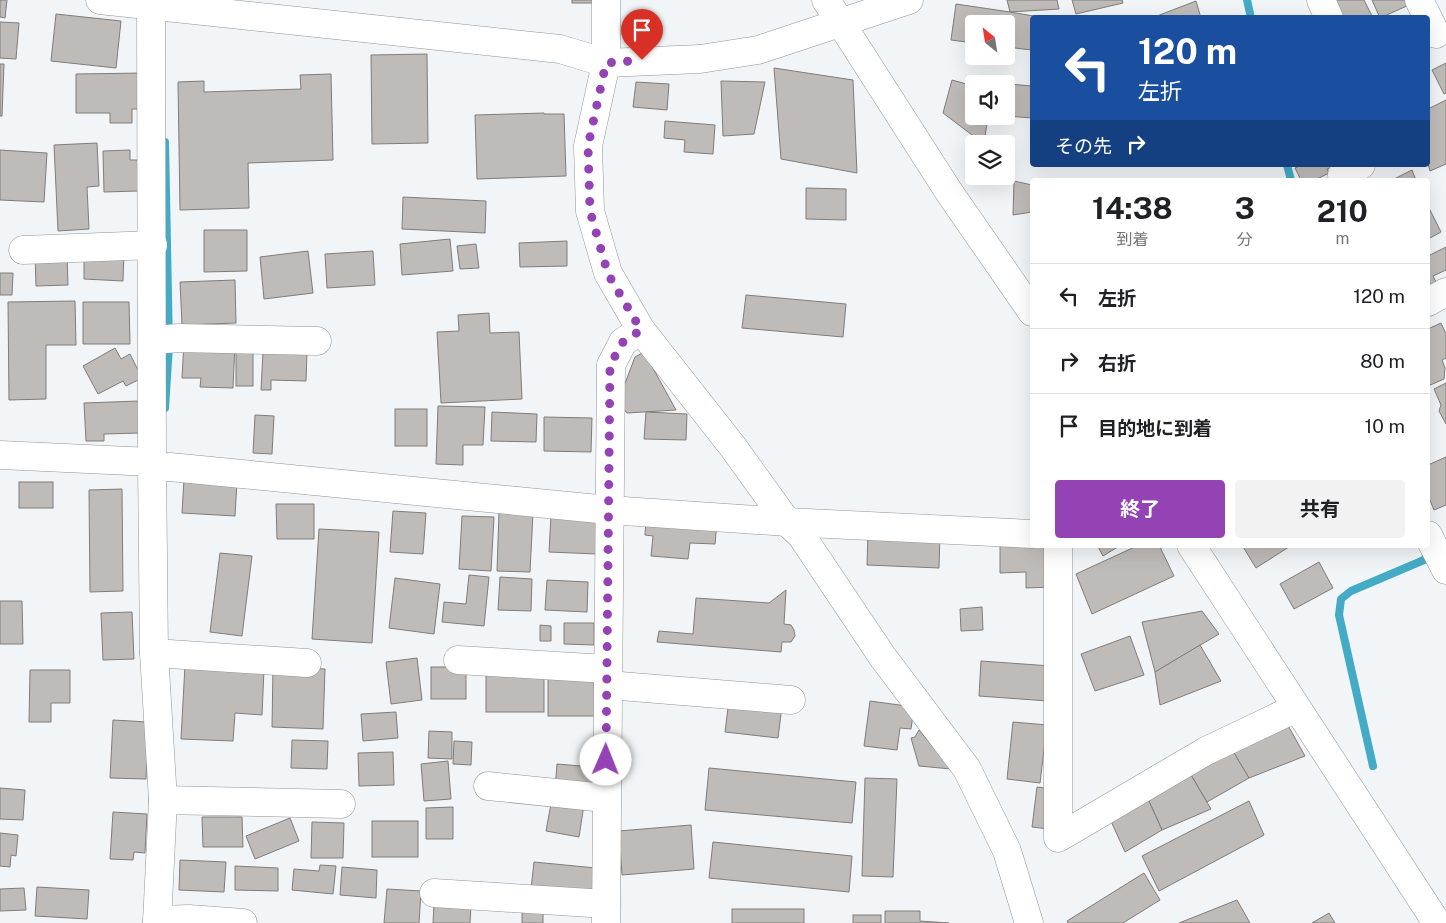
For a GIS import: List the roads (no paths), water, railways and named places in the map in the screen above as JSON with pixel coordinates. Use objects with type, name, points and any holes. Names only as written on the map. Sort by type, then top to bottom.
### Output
[{"type":"street","points":[[100,0],[560,49],[606,63],[700,58],[758,50],[909,0]]},
{"type":"street","points":[[606,0],[606,63],[588,146],[590,211],[608,274],[641,330],[733,447],[787,522],[801,535],[882,656],[967,769],[1007,851],[1029,923]]},
{"type":"street","points":[[826,0],[949,192],[1030,309]]},
{"type":"street","points":[[1321,0],[1328,15]]},
{"type":"street","points":[[1419,0],[1427,15]]},
{"type":"street","points":[[157,5],[153,245],[165,339],[158,466],[155,653],[163,800],[166,920],[243,923]]},
{"type":"street","points":[[1430,21],[1437,34]]},
{"type":"street","points":[[1343,178],[1342,175],[1357,167]]},
{"type":"street","points":[[23,250],[153,245]]},
{"type":"street","points":[[1430,301],[1446,292]]},
{"type":"street","points":[[434,893],[606,914],[605,798],[608,677],[610,365],[623,342],[641,330]]},
{"type":"street","points":[[165,339],[317,341]]},
{"type":"street","points":[[0,455],[158,466],[609,510],[787,522],[1030,534]]},
{"type":"street","points":[[1430,539],[1446,570]]},
{"type":"street","points":[[1058,548],[1058,838],[1206,751],[1296,708]]},
{"type":"street","points":[[1193,548],[1437,923]]},
{"type":"street","points":[[155,653],[307,663]]},
{"type":"street","points":[[458,660],[791,700]]},
{"type":"street","points":[[488,786],[605,798]]},
{"type":"street","points":[[163,800],[341,804]]},
{"type":"waterway","points":[[1247,0],[1250,15]]},
{"type":"waterway","points":[[165,142],[169,346],[165,408]]},
{"type":"waterway","points":[[1288,167],[1290,178]]},
{"type":"waterway","points":[[1373,766],[1339,615],[1341,599],[1351,591],[1424,560],[1427,554],[1426,549]]}]
